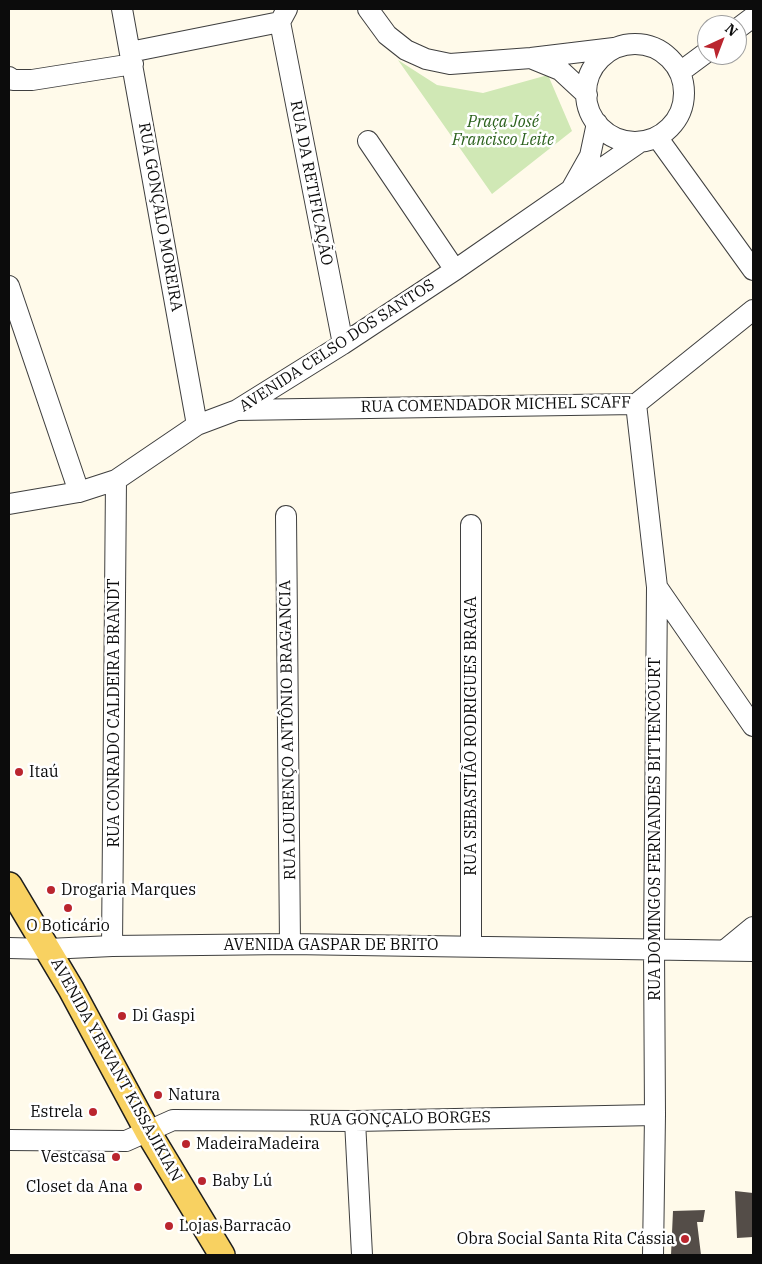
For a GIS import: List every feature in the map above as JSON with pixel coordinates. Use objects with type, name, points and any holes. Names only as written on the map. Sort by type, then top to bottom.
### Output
[{"type":"main road","name":"AVENIDA YERVANT KISSAJIKIAN","points":[[9,885],[48,949],[148,1132],[222,1255]]},
{"type":"street","name":"RUA GONÇALO MOREIRA","points":[[122,9],[197,425]]},
{"type":"street","points":[[368,9],[387,36],[406,50],[426,59],[450,64],[531,58],[614,48],[627,44],[640,44],[652,47],[664,53],[680,72],[684,85],[684,97],[682,110],[672,126],[648,140],[622,140],[610,135],[592,116],[586,95],[589,77],[595,65],[614,48]]},
{"type":"street","points":[[9,77],[14,80],[32,80],[132,58],[284,15]]},
{"type":"street","name":"RUA DA RETIFICAÇÃO","points":[[284,15],[343,344]]},
{"type":"street","points":[[531,58],[560,70],[586,95]]},
{"type":"street","points":[[680,72],[697,59]]},
{"type":"street","name":"AVENIDA CELSO DOS SANTOS","points":[[570,192],[590,156],[597,123]]},
{"type":"street","points":[[648,140],[753,270]]},
{"type":"street","name":"AVENIDA CELSO DOS SANTOS","points":[[9,504],[79,492],[116,480],[197,425],[237,410],[343,344],[648,140]]},
{"type":"street","points":[[368,141],[454,270]]},
{"type":"street","points":[[9,286],[79,492]]},
{"type":"street","name":"RUA COMENDADOR MICHEL SCAFF","points":[[237,410],[636,404],[753,310]]},
{"type":"street","name":"RUA DOMINGOS FERNANDES BITTENCOURT","points":[[636,404],[657,587],[654,948],[655,1115],[652,1255]]},
{"type":"street","name":"RUA CONRADO CALDEIRA BRANDT","points":[[112,946],[116,480]]},
{"type":"street","name":"RUA LOURENÇO ANTÔNIO BRAGANCIA","points":[[286,516],[290,944]]},
{"type":"street","name":"RUA SEBASTIÃO RODRIGUES BRAGA","points":[[471,525],[471,946]]},
{"type":"street","points":[[657,587],[753,726]]},
{"type":"street","points":[[725,950],[753,927]]},
{"type":"street","name":"AVENIDA GASPAR DE BRITO","points":[[9,948],[48,949],[112,946],[290,944],[654,948],[753,951]]},
{"type":"street","name":"RUA GONÇALO BORGES","points":[[9,1140],[126,1141],[173,1120],[355,1121],[655,1115]]},
{"type":"street","points":[[355,1121],[362,1255]]},
{"type":"green space","name":"Praça José Francisco Leite","points":[[398,60],[437,85],[483,93],[548,75],[572,131],[492,194]]},
{"type":"building","points":[[735,1191],[753,1193],[753,1237],[737,1238]]},
{"type":"building","name":"Obra Social Santa Rita Cássia","points":[[705,1210],[703,1222],[697,1222],[701,1255],[671,1255],[673,1211]]},
{"type":"place","name":"Itaú","points":[[19,772]]},
{"type":"place","name":"Drogaria Marques","points":[[51,890]]},
{"type":"place","name":"O Boticário","points":[[68,908]]},
{"type":"place","name":"Di Gaspi","points":[[122,1016]]},
{"type":"place","name":"Natura","points":[[158,1095]]},
{"type":"place","name":"Estrela","points":[[93,1112]]},
{"type":"place","name":"MadeiraMadeira","points":[[186,1144]]},
{"type":"place","name":"Vestcasa","points":[[116,1157]]},
{"type":"place","name":"Baby Lú","points":[[202,1181]]},
{"type":"place","name":"Closet da Ana","points":[[138,1187]]},
{"type":"place","name":"Lojas Barracão","points":[[169,1226]]},
{"type":"place","name":"Obra Social Santa Rita Cássia","points":[[685,1239]]}]
